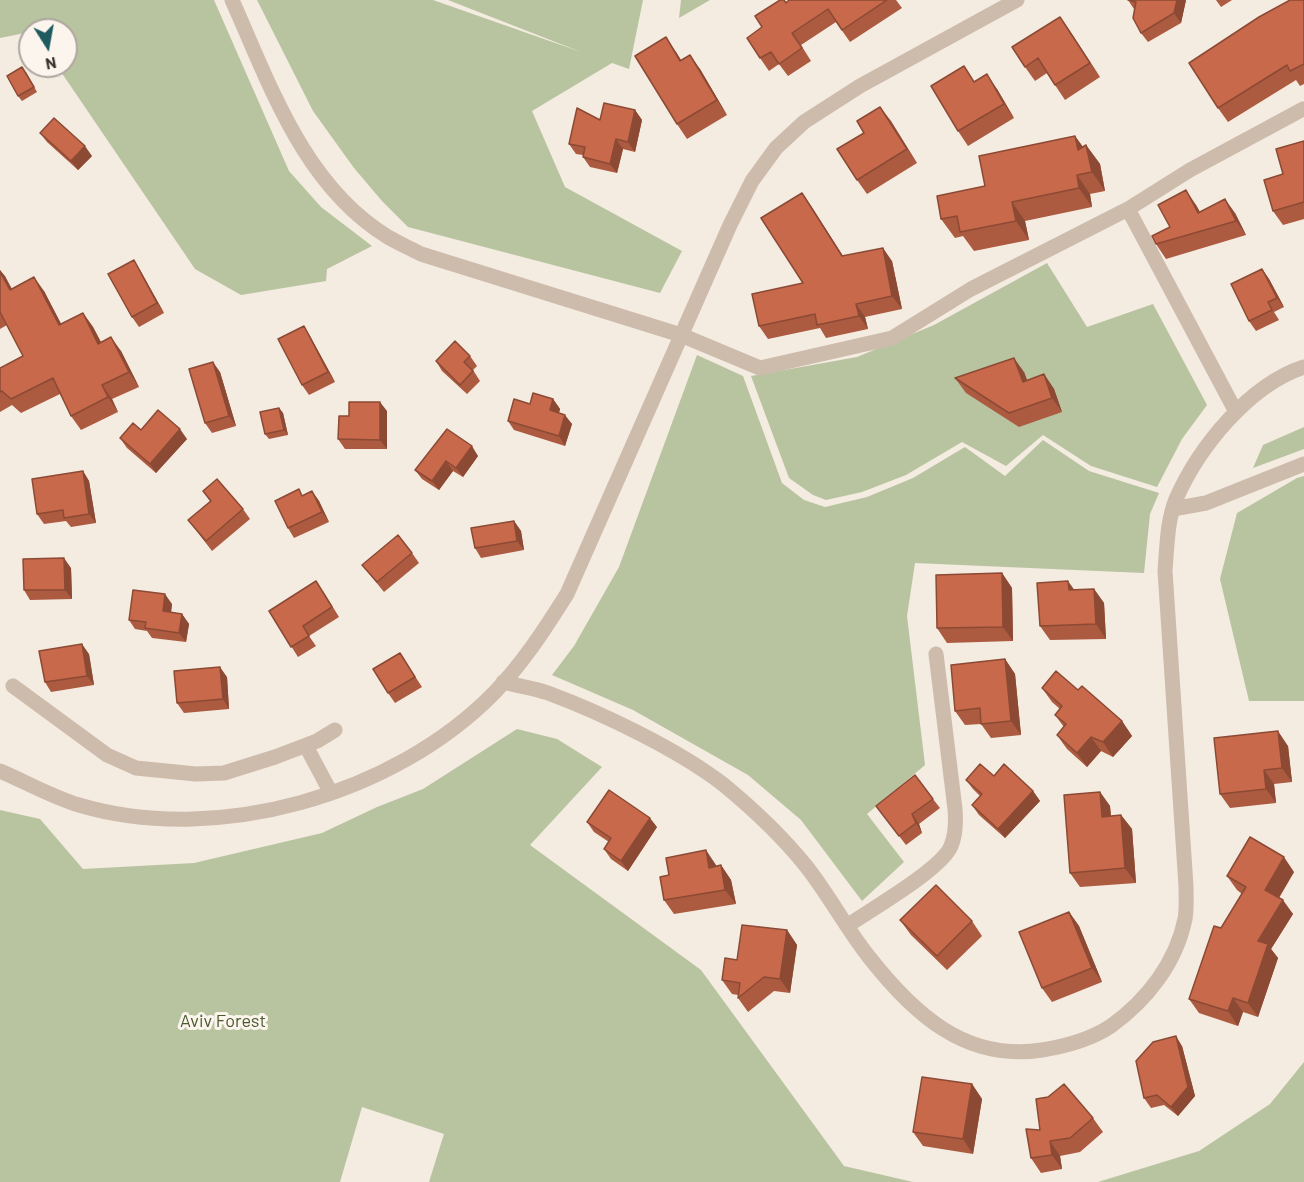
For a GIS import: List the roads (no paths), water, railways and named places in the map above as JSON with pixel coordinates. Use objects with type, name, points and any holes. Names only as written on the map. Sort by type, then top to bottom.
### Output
[{"type":"street","points":[[232,0],[277,104],[314,165],[336,192],[387,237],[421,254],[681,335],[760,368],[892,338],[971,289],[1128,209],[1190,170],[1303,110]]},
{"type":"street","points":[[0,771],[78,805],[123,814],[175,819],[216,818],[274,810],[331,793],[371,777],[416,753],[459,724],[503,682],[545,630],[567,594],[730,225],[747,190],[776,148],[804,122],[835,100],[1017,0]]},
{"type":"street","points":[[1128,209],[1236,412]]},
{"type":"street","points":[[503,682],[546,692],[597,714],[647,738],[722,784],[785,841],[808,868],[868,957],[922,1014],[946,1032],[971,1045],[997,1051],[1030,1052],[1066,1046],[1099,1034],[1132,1010],[1161,977],[1179,944],[1185,916],[1186,886],[1166,571],[1168,526],[1173,508],[1196,463],[1236,412],[1262,390],[1304,367]]},
{"type":"street","points":[[1173,508],[1206,502],[1304,464]]},
{"type":"street","points":[[847,926],[928,871],[944,858],[951,846],[956,829],[956,809],[936,654]]},
{"type":"street","points":[[13,686],[98,748],[136,768],[196,774],[224,772],[306,746],[334,730]]},
{"type":"street","points":[[306,746],[331,793]]},
{"type":"park label","name":"Aviv Forest","points":[[223,1021]]}]
